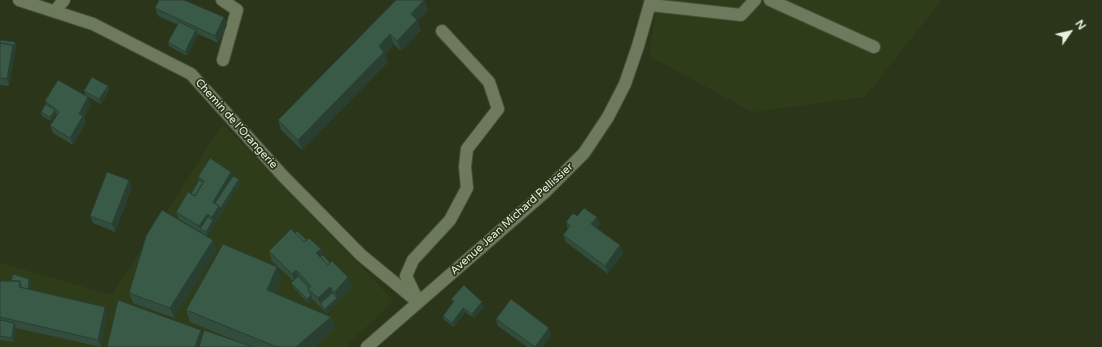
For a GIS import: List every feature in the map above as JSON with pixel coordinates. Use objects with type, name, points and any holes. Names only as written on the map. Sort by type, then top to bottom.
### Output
[{"type":"street","name":"Chemin de l'Orangerie","points":[[19,0],[93,24],[191,74],[283,176],[362,254],[418,302]]},
{"type":"street","points":[[55,11],[64,0]]},
{"type":"street","points":[[222,0],[237,10],[223,60]]},
{"type":"street","points":[[651,2],[741,15],[755,0]]},
{"type":"street","points":[[770,0],[874,47]]},
{"type":"street","name":"Avenue Jean Michard Pellissier","points":[[367,347],[544,193],[584,153],[608,117],[625,84],[651,2]]},
{"type":"street","points":[[418,302],[406,276],[413,260],[450,220],[467,188],[465,167],[467,148],[498,109],[489,82],[442,31]]},
{"type":"shaded area","points":[[658,0],[942,0],[865,97],[752,112],[649,56]]},
{"type":"shaded area","points":[[223,124],[394,301],[345,347],[0,347],[0,263],[112,295]]},
{"type":"building","points":[[159,0],[184,0],[224,17],[215,36],[155,8]]},
{"type":"building","points":[[396,0],[424,0],[411,14],[417,20],[397,41],[390,34],[379,46],[384,52],[298,140],[278,120]]},
{"type":"building","points":[[179,22],[196,30],[185,52],[168,42]]},
{"type":"building","points":[[0,40],[15,42],[14,49],[13,45],[0,43]]},
{"type":"building","points":[[0,43],[13,45],[7,79],[0,78]]},
{"type":"building","points":[[92,77],[108,86],[99,99],[84,91]]},
{"type":"building","points":[[58,80],[88,97],[79,114],[83,116],[70,138],[50,126],[59,112],[45,101]]},
{"type":"building","points":[[46,104],[55,110],[50,117],[41,112]]},
{"type":"building","points":[[210,158],[231,172],[213,202],[219,206],[212,217],[207,214],[199,226],[176,212],[188,192],[195,196],[204,181],[198,177]]},
{"type":"building","points":[[107,172],[129,180],[112,224],[90,216]]},
{"type":"building","points":[[233,176],[239,179],[220,209],[215,203]]},
{"type":"building","points":[[199,180],[203,182],[195,196],[191,194]]},
{"type":"building","points":[[584,208],[597,217],[591,224],[620,245],[605,266],[563,235],[570,226],[566,222],[573,213],[577,216]]},
{"type":"building","points":[[162,210],[213,240],[170,308],[129,293],[146,236]]},
{"type":"building","points":[[208,217],[213,220],[206,232],[200,229]]},
{"type":"building","points":[[291,229],[304,242],[309,238],[321,249],[316,253],[328,265],[332,261],[348,277],[335,292],[330,287],[318,298],[308,289],[311,286],[296,270],[292,274],[269,251]]},
{"type":"building","points":[[297,231],[307,240],[304,242],[295,233]]},
{"type":"building","points":[[223,244],[277,267],[267,290],[331,317],[296,347],[277,347],[186,310]]},
{"type":"building","points":[[323,255],[330,263],[328,265],[320,257]]},
{"type":"building","points":[[13,274],[29,279],[28,289],[21,287],[20,281],[11,281]]},
{"type":"building","points":[[298,276],[309,288],[308,289],[311,295],[307,299],[291,283]]},
{"type":"building","points":[[0,281],[20,281],[19,287],[105,307],[98,340],[0,317]]},
{"type":"building","points":[[464,285],[482,302],[472,314],[463,308],[452,323],[443,316],[454,301],[451,299]]},
{"type":"building","points":[[332,293],[337,298],[325,309],[320,304]]},
{"type":"building","points":[[511,299],[549,328],[535,347],[496,319]]},
{"type":"building","points":[[118,300],[201,330],[195,347],[107,347]]},
{"type":"building","points":[[0,320],[14,323],[12,338],[0,336]]},
{"type":"building","points":[[204,330],[253,347],[199,347]]}]
